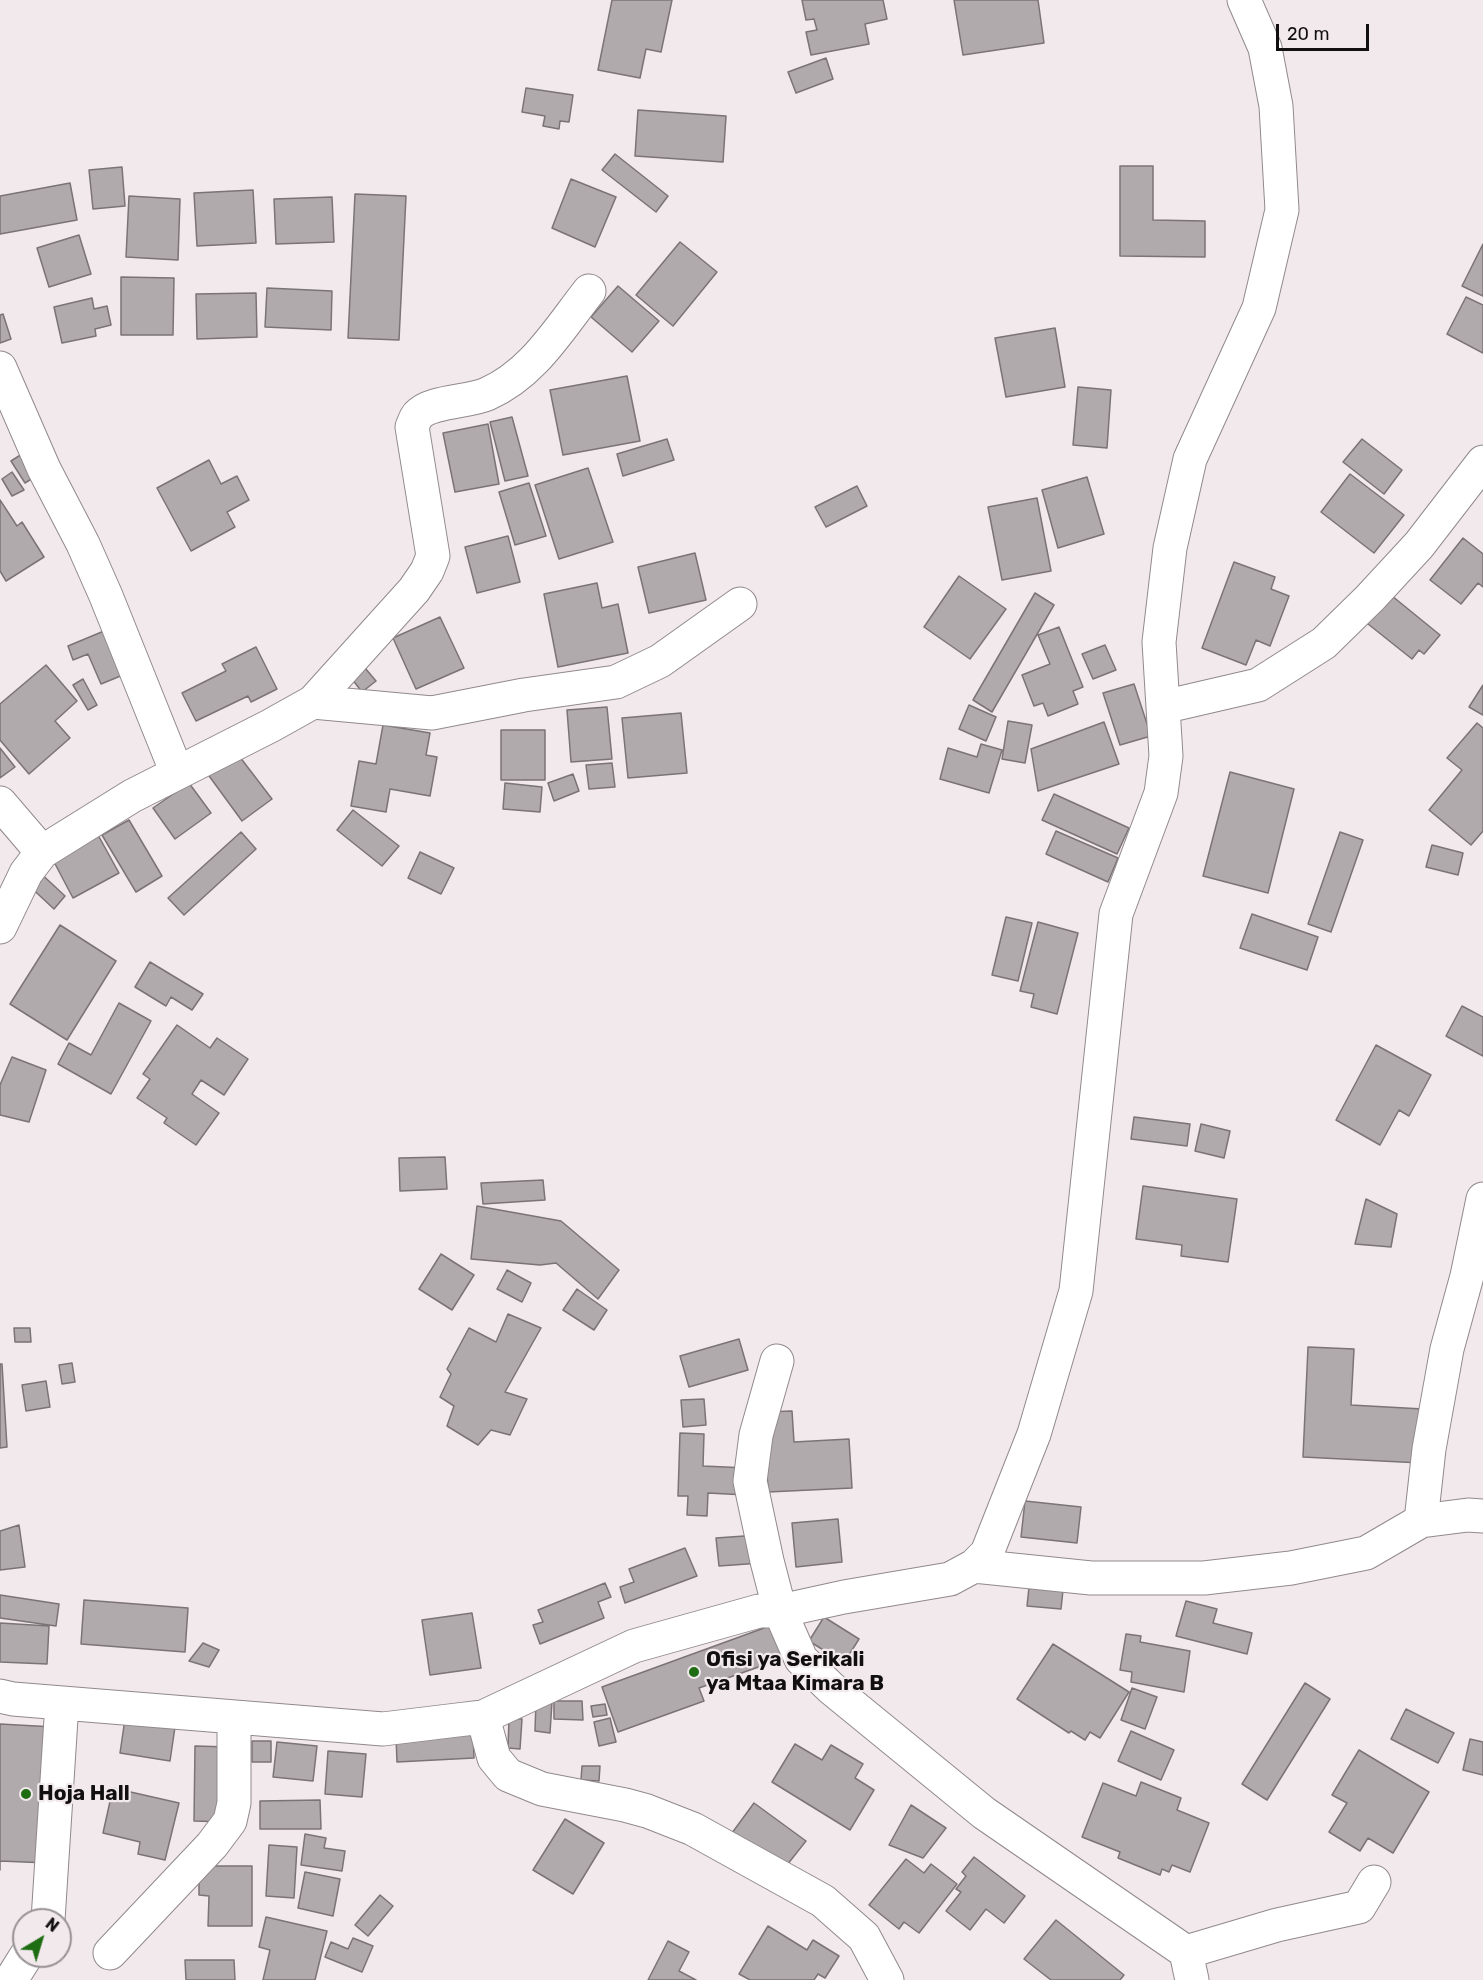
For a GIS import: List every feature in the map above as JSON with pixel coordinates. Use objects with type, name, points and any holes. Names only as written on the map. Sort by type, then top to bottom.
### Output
[{"type":"street","points":[[0,1696],[13,1699],[383,1729],[483,1717],[634,1646],[759,1611],[780,1611],[844,1597],[950,1579],[974,1566],[987,1553],[1034,1434],[1076,1291],[1116,914],[1161,793],[1166,756],[1160,642],[1170,548],[1190,459],[1259,308],[1282,210],[1276,106],[1265,48],[1244,0]]},
{"type":"street","points":[[0,927],[26,873],[42,852],[132,796],[313,702],[414,590],[427,571],[433,556],[412,427],[416,416],[426,409],[484,395],[510,383],[539,356],[589,291]]},
{"type":"street","points":[[0,368],[44,469],[83,544],[106,596],[177,773]]},
{"type":"street","points":[[1163,707],[1258,685],[1324,643],[1419,545],[1483,462]]},
{"type":"street","points":[[313,702],[432,713],[524,695],[616,682],[660,661],[740,604]]},
{"type":"street","points":[[0,803],[42,852]]},
{"type":"street","points":[[1421,1521],[1429,1449],[1447,1349],[1467,1276],[1483,1199]]},
{"type":"street","points":[[777,1360],[756,1435],[750,1480],[780,1611],[801,1659],[831,1688],[984,1814],[1189,1966],[1277,1925],[1359,1907],[1374,1882]]},
{"type":"street","points":[[974,1566],[1091,1578],[1204,1578],[1291,1568],[1366,1553],[1421,1521],[1468,1515],[1483,1516]]},
{"type":"street","points":[[49,1908],[62,1703]]},
{"type":"street","points":[[110,1953],[212,1845],[230,1821],[234,1803],[234,1717]]},
{"type":"street","points":[[483,1717],[495,1758],[508,1775],[542,1789],[625,1804],[671,1819],[703,1834],[823,1901],[864,1937],[887,1980]]},
{"type":"building","points":[[612,0],[672,0],[661,52],[646,49],[640,78],[598,70]]},
{"type":"building","points":[[802,0],[883,0],[887,19],[865,24],[869,44],[811,55],[806,32],[817,30],[814,19],[806,20]]},
{"type":"building","points":[[954,0],[1038,0],[1044,43],[963,55]]},
{"type":"building","points":[[826,58],[833,79],[796,93],[788,72]]},
{"type":"building","points":[[526,88],[573,95],[569,122],[560,121],[559,129],[543,126],[545,116],[522,112]]},
{"type":"building","points":[[638,110],[726,116],[723,162],[635,156]]},
{"type":"building","points":[[615,154],[668,196],[656,212],[602,170]]},
{"type":"building","points":[[1120,166],[1153,166],[1153,220],[1205,221],[1205,257],[1120,256]]},
{"type":"building","points":[[122,167],[125,206],[93,209],[89,170]]},
{"type":"building","points":[[571,179],[616,197],[595,247],[552,228]]},
{"type":"building","points":[[70,183],[77,220],[0,234],[0,196]]},
{"type":"building","points":[[253,190],[256,243],[197,246],[194,193]]},
{"type":"building","points":[[355,194],[406,196],[399,340],[348,338]]},
{"type":"building","points":[[129,196],[180,199],[178,260],[126,257]]},
{"type":"building","points":[[332,197],[334,242],[276,244],[274,199]]},
{"type":"building","points":[[79,235],[91,274],[49,287],[37,248]]},
{"type":"building","points":[[680,242],[717,272],[673,326],[636,295]]},
{"type":"building","points":[[1483,244],[1483,296],[1462,286]]},
{"type":"building","points":[[121,277],[174,278],[173,335],[121,335]]},
{"type":"building","points":[[618,286],[659,321],[632,352],[591,317]]},
{"type":"building","points":[[267,288],[332,291],[331,330],[265,327]]},
{"type":"building","points":[[256,293],[257,337],[197,339],[196,294]]},
{"type":"building","points":[[1466,297],[1483,305],[1483,353],[1447,334]]},
{"type":"building","points":[[92,298],[94,309],[107,306],[111,325],[95,329],[96,336],[62,343],[54,307]]},
{"type":"building","points":[[3,314],[11,339],[0,343],[0,315]]},
{"type":"building","points":[[1055,328],[1065,387],[1006,397],[995,338]]},
{"type":"building","points":[[627,376],[640,441],[563,455],[550,390]]},
{"type":"building","points":[[1078,387],[1111,390],[1107,448],[1073,445]]},
{"type":"building","points":[[512,417],[528,476],[505,481],[490,422]]},
{"type":"building","points":[[488,424],[499,484],[455,492],[443,433]]},
{"type":"building","points":[[667,439],[674,460],[623,476],[617,454]]},
{"type":"building","points":[[1362,439],[1402,470],[1384,494],[1343,462]]},
{"type":"building","points":[[22,454],[36,476],[25,483],[11,461]]},
{"type":"building","points":[[209,460],[221,484],[237,476],[249,500],[227,512],[235,527],[191,551],[157,488]]},
{"type":"building","points":[[588,468],[613,542],[559,559],[535,485]]},
{"type":"building","points":[[12,472],[24,490],[12,496],[2,479]]},
{"type":"building","points":[[1350,474],[1404,515],[1374,553],[1321,512]]},
{"type":"building","points":[[1087,477],[1104,534],[1058,548],[1042,490]]},
{"type":"building","points":[[529,483],[546,536],[515,545],[499,492]]},
{"type":"building","points":[[857,486],[867,506],[826,527],[815,507]]},
{"type":"building","points":[[1037,498],[1051,571],[1002,580],[988,507]]},
{"type":"building","points":[[0,500],[17,526],[22,522],[44,557],[6,581],[0,571]]},
{"type":"building","points":[[508,536],[520,582],[477,593],[465,547]]},
{"type":"building","points":[[1463,538],[1483,554],[1483,587],[1478,583],[1461,604],[1430,580]]},
{"type":"building","points":[[695,553],[706,600],[649,613],[638,567]]},
{"type":"building","points":[[1234,562],[1275,577],[1271,589],[1289,596],[1270,646],[1256,640],[1246,665],[1202,648]]},
{"type":"building","points":[[959,576],[1006,609],[970,659],[924,627]]},
{"type":"building","points":[[597,583],[602,608],[618,604],[628,653],[558,667],[544,594]]},
{"type":"building","points":[[1381,587],[1440,635],[1424,654],[1419,650],[1412,659],[1358,616]]},
{"type":"building","points":[[1035,593],[1054,605],[992,712],[973,700]]},
{"type":"building","points":[[440,617],[464,668],[416,689],[393,638]]},
{"type":"building","points":[[1059,627],[1083,687],[1073,691],[1078,704],[1048,716],[1043,703],[1034,706],[1022,675],[1050,664],[1038,635]]},
{"type":"building","points":[[104,631],[123,675],[101,684],[88,654],[73,660],[68,646]]},
{"type":"building","points":[[1105,645],[1116,670],[1093,679],[1082,654]]},
{"type":"building","points":[[256,647],[277,689],[251,702],[248,696],[196,721],[182,693],[226,671],[222,664]]},
{"type":"building","points":[[46,665],[77,701],[55,721],[70,738],[29,774],[0,740],[0,704]]},
{"type":"building","points":[[365,668],[376,681],[362,692],[352,679]]},
{"type":"building","points":[[83,679],[97,705],[88,710],[73,685]]},
{"type":"building","points":[[1134,684],[1151,736],[1120,745],[1103,693]]},
{"type":"building","points":[[1483,685],[1483,715],[1469,707]]},
{"type":"building","points":[[969,705],[996,717],[986,741],[959,729]]},
{"type":"building","points":[[607,707],[612,759],[571,762],[567,710]]},
{"type":"building","points":[[681,713],[687,773],[628,778],[622,718]]},
{"type":"building","points":[[1008,721],[1032,725],[1025,763],[1002,759]]},
{"type":"building","points":[[1104,722],[1119,764],[1038,791],[1031,749]]},
{"type":"building","points":[[1477,723],[1483,728],[1483,831],[1471,845],[1429,810],[1462,770],[1447,758]]},
{"type":"building","points":[[383,725],[430,733],[426,755],[437,757],[430,796],[390,789],[386,812],[351,806],[359,761],[376,764]]},
{"type":"building","points":[[501,730],[545,730],[545,780],[501,780]]},
{"type":"building","points":[[981,744],[1002,750],[989,793],[940,779],[948,748],[977,757]]},
{"type":"building","points":[[0,748],[15,767],[0,778]]},
{"type":"building","points":[[233,748],[272,799],[242,821],[204,769]]},
{"type":"building","points":[[612,763],[615,787],[589,789],[586,765]]},
{"type":"building","points":[[1230,772],[1294,789],[1268,893],[1203,876]]},
{"type":"building","points":[[573,774],[579,791],[554,801],[548,783]]},
{"type":"building","points":[[189,783],[211,813],[175,839],[153,808]]},
{"type":"building","points":[[505,783],[542,787],[540,812],[503,809]]},
{"type":"building","points":[[1054,794],[1129,828],[1117,854],[1042,820]]},
{"type":"building","points":[[353,810],[399,846],[382,866],[337,830]]},
{"type":"building","points":[[129,820],[162,876],[136,892],[102,835]]},
{"type":"building","points":[[1056,831],[1118,858],[1108,882],[1046,854]]},
{"type":"building","points":[[241,832],[256,849],[184,915],[168,898]]},
{"type":"building","points":[[1340,832],[1363,840],[1331,932],[1308,924]]},
{"type":"building","points":[[98,835],[119,873],[73,898],[53,860]]},
{"type":"building","points":[[1432,845],[1463,853],[1458,875],[1426,867]]},
{"type":"building","points":[[420,852],[454,868],[441,894],[408,878]]},
{"type":"building","points":[[36,869],[65,896],[54,909],[25,882]]},
{"type":"building","points":[[1252,914],[1318,937],[1307,970],[1240,948]]},
{"type":"building","points":[[1006,917],[1032,923],[1018,981],[992,975]]},
{"type":"building","points":[[1038,922],[1078,933],[1057,1014],[1031,1007],[1034,994],[1020,991]]},
{"type":"building","points":[[60,925],[116,961],[67,1040],[10,1004]]},
{"type":"building","points":[[150,962],[203,994],[192,1010],[171,997],[166,1006],[135,987]]},
{"type":"building","points":[[119,1003],[151,1021],[111,1094],[58,1064],[69,1043],[91,1055]]},
{"type":"building","points":[[1462,1006],[1483,1017],[1483,1056],[1446,1036]]},
{"type":"building","points":[[177,1025],[210,1048],[217,1038],[248,1059],[224,1095],[201,1080],[192,1094],[219,1113],[196,1145],[164,1123],[167,1118],[137,1098],[150,1079],[143,1074]]},
{"type":"building","points":[[1376,1045],[1431,1075],[1409,1116],[1399,1110],[1380,1145],[1336,1120]]},
{"type":"building","points":[[12,1057],[46,1070],[29,1122],[0,1115],[0,1085]]},
{"type":"building","points":[[1134,1117],[1190,1124],[1187,1146],[1131,1139]]},
{"type":"building","points":[[1201,1124],[1230,1131],[1224,1158],[1195,1151]]},
{"type":"building","points":[[445,1157],[447,1189],[400,1191],[399,1158]]},
{"type":"building","points":[[543,1180],[545,1200],[483,1204],[481,1183]]},
{"type":"building","points":[[1143,1186],[1237,1199],[1228,1262],[1181,1256],[1182,1245],[1136,1239]]},
{"type":"building","points":[[1366,1199],[1397,1214],[1391,1247],[1355,1244]]},
{"type":"building","points":[[477,1206],[561,1221],[619,1270],[598,1299],[556,1263],[540,1265],[471,1259]]},
{"type":"building","points":[[441,1254],[474,1275],[452,1310],[419,1289]]},
{"type":"building","points":[[507,1270],[531,1283],[522,1302],[497,1289]]},
{"type":"building","points":[[577,1289],[607,1310],[594,1330],[563,1310]]},
{"type":"building","points":[[508,1314],[541,1328],[505,1392],[527,1399],[510,1435],[491,1430],[478,1445],[447,1426],[454,1406],[440,1397],[451,1374],[447,1369],[469,1328],[496,1342]]},
{"type":"building","points":[[14,1328],[30,1328],[31,1342],[15,1342]]},
{"type":"building","points":[[739,1339],[748,1370],[689,1387],[680,1356]]},
{"type":"building","points":[[1308,1347],[1354,1349],[1351,1405],[1423,1409],[1421,1463],[1303,1457]]},
{"type":"building","points":[[72,1363],[75,1382],[62,1384],[59,1365]]},
{"type":"building","points":[[0,1364],[2,1364],[7,1447],[0,1448]]},
{"type":"building","points":[[46,1381],[50,1407],[26,1411],[22,1385]]},
{"type":"building","points":[[704,1399],[706,1425],[683,1427],[681,1400]]},
{"type":"building","points":[[792,1411],[794,1442],[849,1439],[852,1488],[768,1492],[764,1412]]},
{"type":"building","points":[[680,1433],[704,1434],[703,1466],[747,1468],[746,1495],[708,1493],[707,1516],[687,1515],[688,1496],[678,1496]]},
{"type":"building","points":[[1025,1501],[1081,1507],[1077,1543],[1021,1537]]},
{"type":"building","points":[[838,1519],[842,1562],[796,1567],[792,1523]]},
{"type":"building","points":[[19,1525],[25,1567],[0,1570],[0,1531]]},
{"type":"building","points":[[759,1535],[761,1563],[719,1566],[716,1538]]},
{"type":"building","points":[[685,1548],[697,1576],[625,1603],[620,1587],[634,1582],[629,1569]]},
{"type":"building","points":[[605,1583],[611,1597],[598,1602],[604,1618],[540,1644],[533,1625],[543,1622],[538,1610]]},
{"type":"building","points":[[1029,1587],[1063,1590],[1061,1609],[1027,1606]]},
{"type":"building","points":[[0,1595],[59,1604],[56,1626],[0,1618]]},
{"type":"building","points":[[84,1600],[188,1608],[185,1652],[81,1644]]},
{"type":"building","points":[[1186,1601],[1217,1609],[1213,1623],[1252,1633],[1247,1654],[1176,1636]]},
{"type":"building","points":[[472,1613],[481,1668],[430,1675],[422,1620]]},
{"type":"building","points":[[824,1617],[859,1639],[844,1663],[809,1641]]},
{"type":"building","points":[[0,1623],[49,1626],[47,1664],[0,1662]]},
{"type":"building","name":"Ofisi ya Serikali ya Mtaa Kimara B","points":[[775,1624],[787,1657],[699,1688],[704,1701],[618,1732],[602,1687]]},
{"type":"building","points":[[1126,1634],[1141,1636],[1140,1642],[1190,1651],[1184,1692],[1131,1682],[1132,1672],[1120,1670]]},
{"type":"building","points":[[203,1643],[219,1650],[209,1667],[189,1661]]},
{"type":"building","points":[[1053,1644],[1129,1692],[1100,1738],[1090,1732],[1085,1740],[1071,1731],[1069,1733],[1017,1699]]},
{"type":"building","points":[[1305,1683],[1330,1699],[1267,1800],[1242,1784]]},
{"type":"building","points":[[1132,1688],[1157,1697],[1145,1729],[1121,1720]]},
{"type":"building","points":[[536,1701],[552,1702],[550,1733],[535,1731]]},
{"type":"building","points":[[554,1701],[582,1701],[583,1720],[554,1719]]},
{"type":"building","points":[[605,1704],[607,1715],[593,1717],[591,1706]]},
{"type":"building","points":[[1406,1709],[1454,1733],[1438,1763],[1391,1739]]},
{"type":"building","points":[[509,1718],[522,1719],[520,1749],[508,1748]]},
{"type":"building","points":[[610,1718],[616,1742],[599,1746],[594,1722]]},
{"type":"building","points":[[125,1719],[175,1727],[170,1761],[120,1753]]},
{"type":"building","name":"Hoja Hall","points":[[0,1724],[54,1727],[48,1863],[0,1861]]},
{"type":"building","points":[[1131,1731],[1174,1750],[1161,1780],[1118,1761]]},
{"type":"building","points":[[473,1733],[474,1758],[397,1762],[396,1737]]},
{"type":"building","points":[[1470,1739],[1483,1742],[1483,1775],[1463,1770]]},
{"type":"building","points":[[252,1741],[271,1741],[271,1762],[252,1762]]},
{"type":"building","points":[[277,1742],[317,1746],[313,1781],[273,1777]]},
{"type":"building","points":[[795,1744],[822,1760],[831,1745],[863,1764],[855,1778],[874,1790],[850,1830],[772,1782]]},
{"type":"building","points":[[195,1746],[228,1747],[227,1822],[194,1821]]},
{"type":"building","points":[[1359,1750],[1429,1792],[1393,1853],[1368,1838],[1360,1851],[1329,1832],[1347,1803],[1332,1795]]},
{"type":"building","points":[[328,1751],[366,1754],[362,1797],[325,1794]]},
{"type":"building","points":[[582,1766],[600,1766],[599,1781],[581,1780]]},
{"type":"building","points":[[1141,1782],[1181,1798],[1177,1810],[1209,1823],[1190,1872],[1172,1865],[1169,1872],[1162,1869],[1160,1875],[1118,1858],[1120,1852],[1082,1837],[1103,1783],[1136,1796]]},
{"type":"building","points":[[113,1788],[179,1803],[165,1860],[138,1854],[140,1842],[103,1833]]},
{"type":"building","points":[[320,1800],[321,1829],[260,1829],[260,1801]]},
{"type":"building","points":[[754,1803],[806,1841],[783,1870],[732,1833]]},
{"type":"building","points":[[911,1805],[946,1828],[923,1858],[889,1845]]},
{"type":"building","points":[[565,1819],[604,1843],[573,1894],[533,1870]]},
{"type":"building","points":[[305,1834],[326,1838],[324,1848],[345,1851],[342,1871],[301,1865]]},
{"type":"building","points":[[269,1845],[297,1847],[294,1898],[266,1896]]},
{"type":"building","points":[[974,1857],[1025,1896],[1004,1923],[986,1909],[970,1930],[946,1911],[961,1892],[956,1889],[966,1876],[962,1872]]},
{"type":"building","points":[[906,1859],[924,1873],[931,1864],[957,1884],[919,1933],[904,1922],[899,1929],[869,1905]]},
{"type":"building","points":[[199,1866],[252,1866],[252,1926],[208,1926],[209,1896],[199,1895]]},
{"type":"building","points":[[305,1872],[340,1879],[333,1916],[298,1908]]},
{"type":"building","points":[[380,1895],[393,1906],[368,1936],[355,1925]]},
{"type":"building","points":[[266,1917],[327,1931],[315,1980],[263,1980],[270,1950],[259,1947]]},
{"type":"building","points":[[1056,1920],[1124,1975],[1120,1980],[1051,1980],[1024,1959]]},
{"type":"building","points":[[768,1926],[807,1950],[813,1940],[839,1956],[825,1978],[818,1974],[814,1980],[750,1980],[739,1974]]},
{"type":"building","points":[[353,1938],[373,1946],[362,1972],[325,1957],[331,1942],[348,1949]]},
{"type":"building","points":[[668,1941],[689,1952],[679,1971],[696,1980],[648,1980]]},
{"type":"building","points":[[185,1960],[234,1960],[235,1980],[186,1980]]},
{"type":"place","name":"Ofisi ya Serikali ya Mtaa Kimara B","points":[[694,1672]]},
{"type":"place","name":"Hoja Hall","points":[[26,1794]]}]
